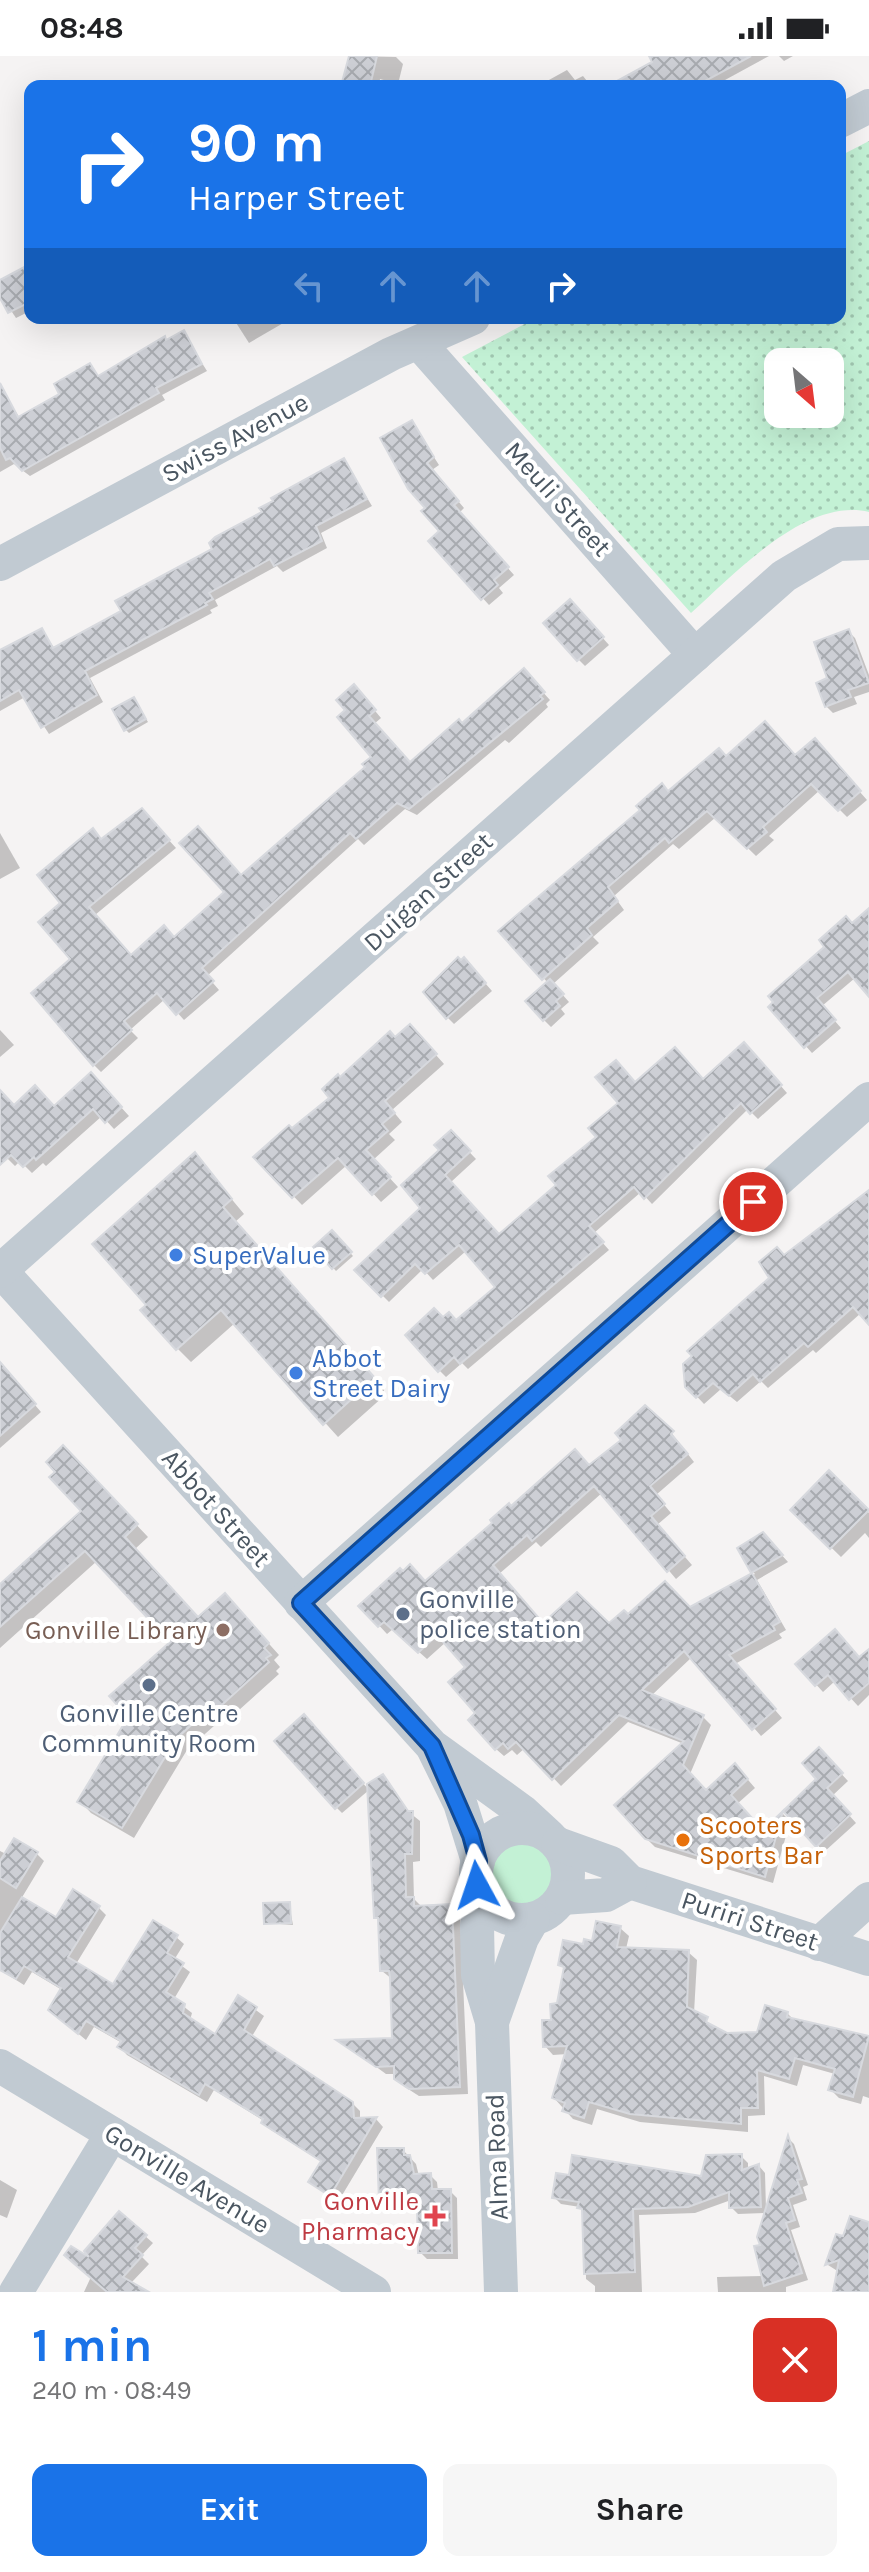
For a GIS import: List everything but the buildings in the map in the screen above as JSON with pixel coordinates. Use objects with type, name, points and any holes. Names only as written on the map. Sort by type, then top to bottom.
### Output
[{"type":"street","points":[[846,118],[869,106]]},
{"type":"street","name":"Swiss Avenue","points":[[0,564],[391,354],[461,324]]},
{"type":"street","name":"Meuli Street","points":[[420,344],[695,655]]},
{"type":"street","name":"Duigan Street","points":[[0,1270],[803,562],[838,544],[869,543]]},
{"type":"street","points":[[301,1603],[869,1099]]},
{"type":"street","name":"Abbot Street","points":[[0,1270],[432,1746],[523,1812],[553,1840]]},
{"type":"street","name":"Abbot Street","points":[[432,1746],[460,1803],[478,1861]]},
{"type":"street","points":[[534,1829],[553,1840],[569,1871],[562,1898],[554,1908],[533,1919],[504,1917],[482,1897],[476,1873],[478,1861],[495,1838],[507,1831],[534,1829]]},
{"type":"street","name":"Puriri Street","points":[[553,1840],[611,1863],[630,1882],[869,1959]]},
{"type":"street","points":[[562,1898],[606,1895],[630,1882]]},
{"type":"street","name":"Alma Road","points":[[482,1897],[477,1925],[478,1975],[492,2022],[501,2292]]},
{"type":"street","points":[[819,1944],[869,1899]]},
{"type":"street","name":"Alma Road","points":[[492,2022],[522,1938],[533,1919]]},
{"type":"street","name":"Gonville Avenue","points":[[0,2066],[374,2292]]},
{"type":"street","points":[[16,2292],[112,2134]]},
{"type":"green space","points":[[869,141],[869,512],[845,510],[820,516],[796,527],[750,560],[691,613],[462,357],[525,324],[846,324],[846,153]]},
{"type":"green space","points":[[521,1842],[545,1852],[555,1876],[545,1900],[521,1910],[497,1900],[487,1876],[497,1852]]},
{"type":"place","name":"SuperValue","points":[[176,1255]]},
{"type":"place","name":"Abbot Street Dairy","points":[[296,1373]]},
{"type":"place","name":"Gonville police station","points":[[403,1614]]},
{"type":"place","name":"Gonville Library","points":[[223,1630]]},
{"type":"place","name":"Gonville Centre Community Room","points":[[149,1685]]},
{"type":"place","name":"Scooters Sports Bar","points":[[683,1840]]},
{"type":"place","name":"Gonville Pharmacy","points":[[435,2216]]},
{"type":"route","points":[[477,1885],[478,1861],[471,1835],[460,1803],[432,1746],[301,1603],[753,1202]]}]
